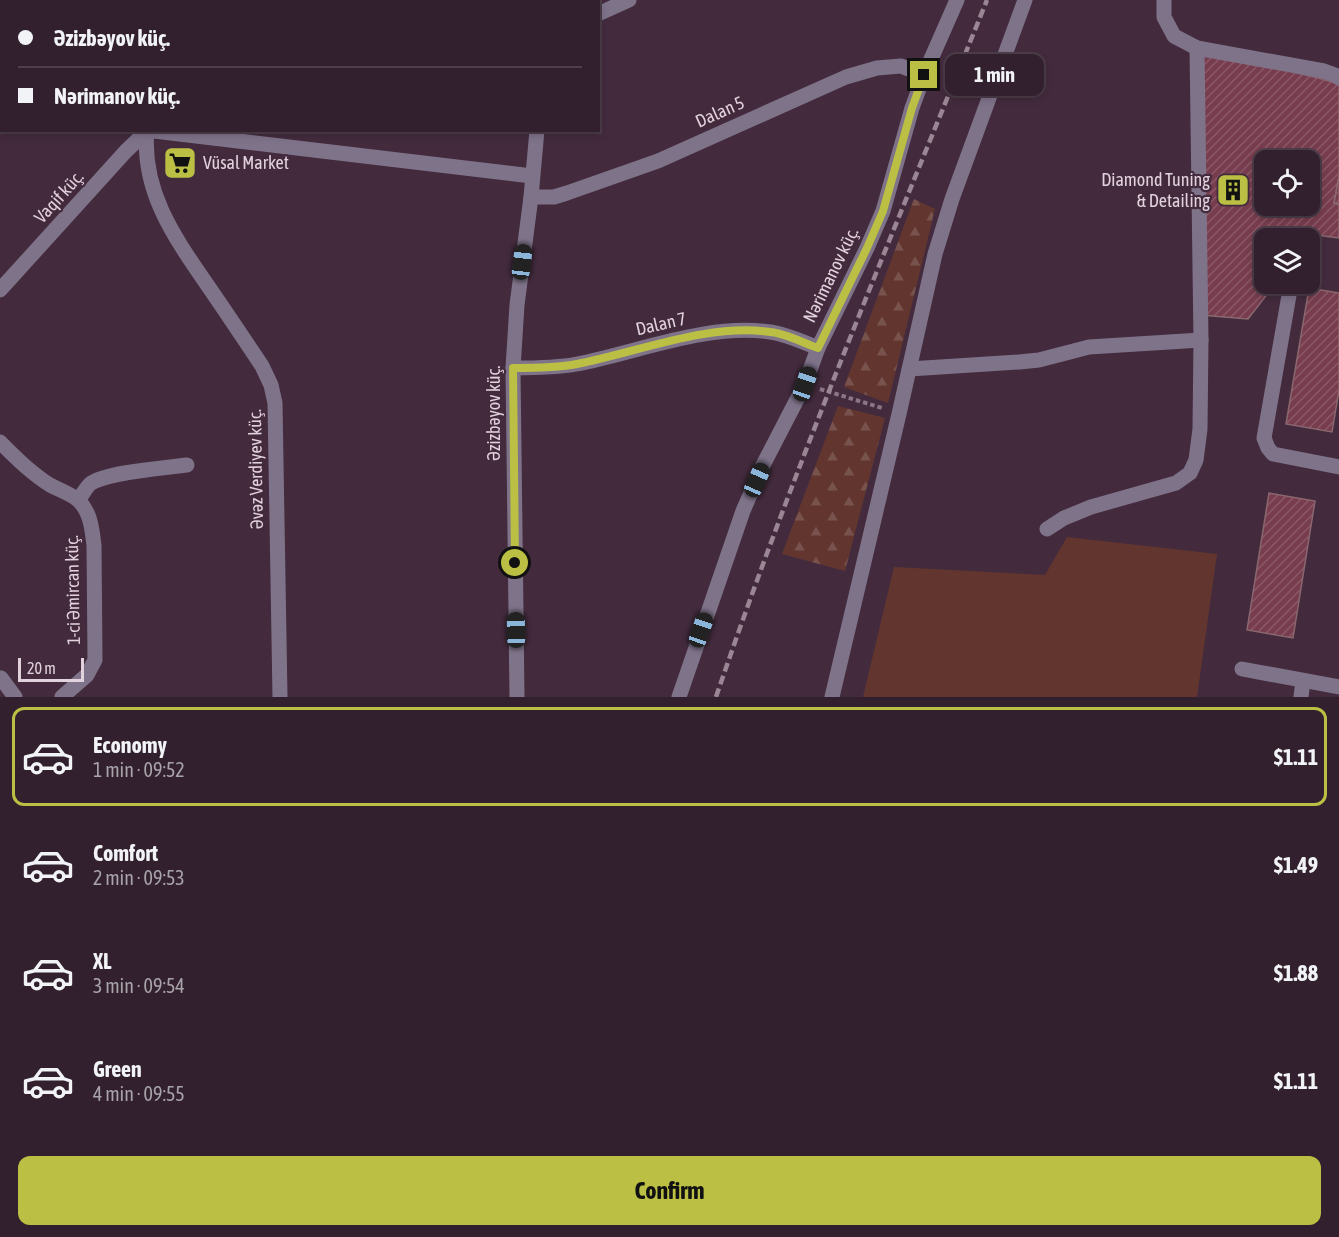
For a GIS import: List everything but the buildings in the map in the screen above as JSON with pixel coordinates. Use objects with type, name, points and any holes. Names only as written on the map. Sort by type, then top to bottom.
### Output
[{"type":"street","points":[[600,13],[629,0]]},
{"type":"street","name":"Nərimanov küç.","points":[[679,697],[743,511],[763,465],[805,384],[818,348],[883,211],[912,108],[957,0]]},
{"type":"street","points":[[832,697],[935,254],[952,199],[1025,0]]},
{"type":"street","points":[[1164,0],[1164,17],[1174,36],[1197,48],[1324,72],[1339,78]]},
{"type":"street","points":[[1047,529],[1064,518],[1091,507],[1176,483],[1190,473],[1196,460],[1200,429],[1201,340],[1197,48]]},
{"type":"street","name":"Dalan 5","points":[[531,197],[567,193],[658,161],[846,77],[877,68],[901,66],[924,75]]},
{"type":"street","name":"Vaqif küç.","points":[[0,290],[146,132]]},
{"type":"street","name":"Əvəz Verdiyev küç.","points":[[147,132],[146,162],[164,217],[178,242],[262,366],[271,385],[275,403],[280,697]]},
{"type":"street","points":[[156,132],[532,176]]},
{"type":"street","name":"Əzizbəyov küç.","points":[[517,697],[513,368],[517,305],[537,132]]},
{"type":"street","points":[[1289,294],[1264,438],[1273,454],[1339,467]]},
{"type":"street","name":"Dalan 7","points":[[513,368],[544,368],[576,364],[699,335],[744,330],[772,332],[818,348]]},
{"type":"street","points":[[909,369],[1029,361],[1089,347],[1201,340]]},
{"type":"street","points":[[0,442],[20,463],[37,476],[78,500],[90,484],[102,478],[116,474],[187,465]]},
{"type":"street","name":"1-ci Əmircan küç.","points":[[62,697],[87,675],[95,660],[92,528],[87,513],[78,500]]},
{"type":"street","points":[[1242,669],[1339,687]]},
{"type":"street","points":[[2,678],[15,697]]},
{"type":"street","points":[[1301,697],[1303,681]]},
{"type":"path","points":[[805,384],[899,414]]},
{"type":"green space","points":[[914,199],[935,209],[888,403],[844,387]]},
{"type":"green space","points":[[838,406],[885,418],[845,571],[782,554]]},
{"type":"green space","points":[[1067,537],[1217,554],[1197,697],[863,697],[894,567],[1045,575]]},
{"type":"railway","points":[[716,697],[812,434],[987,0]]},
{"type":"place","name":"Vüsal Market","points":[[180,163]]},
{"type":"place","name":"Diamond Tuning & Detailing","points":[[1233,190]]},
{"type":"route","points":[[515,563],[513,368],[544,368],[576,364],[699,335],[744,330],[772,332],[818,348],[883,211],[912,108],[924,75]]}]
